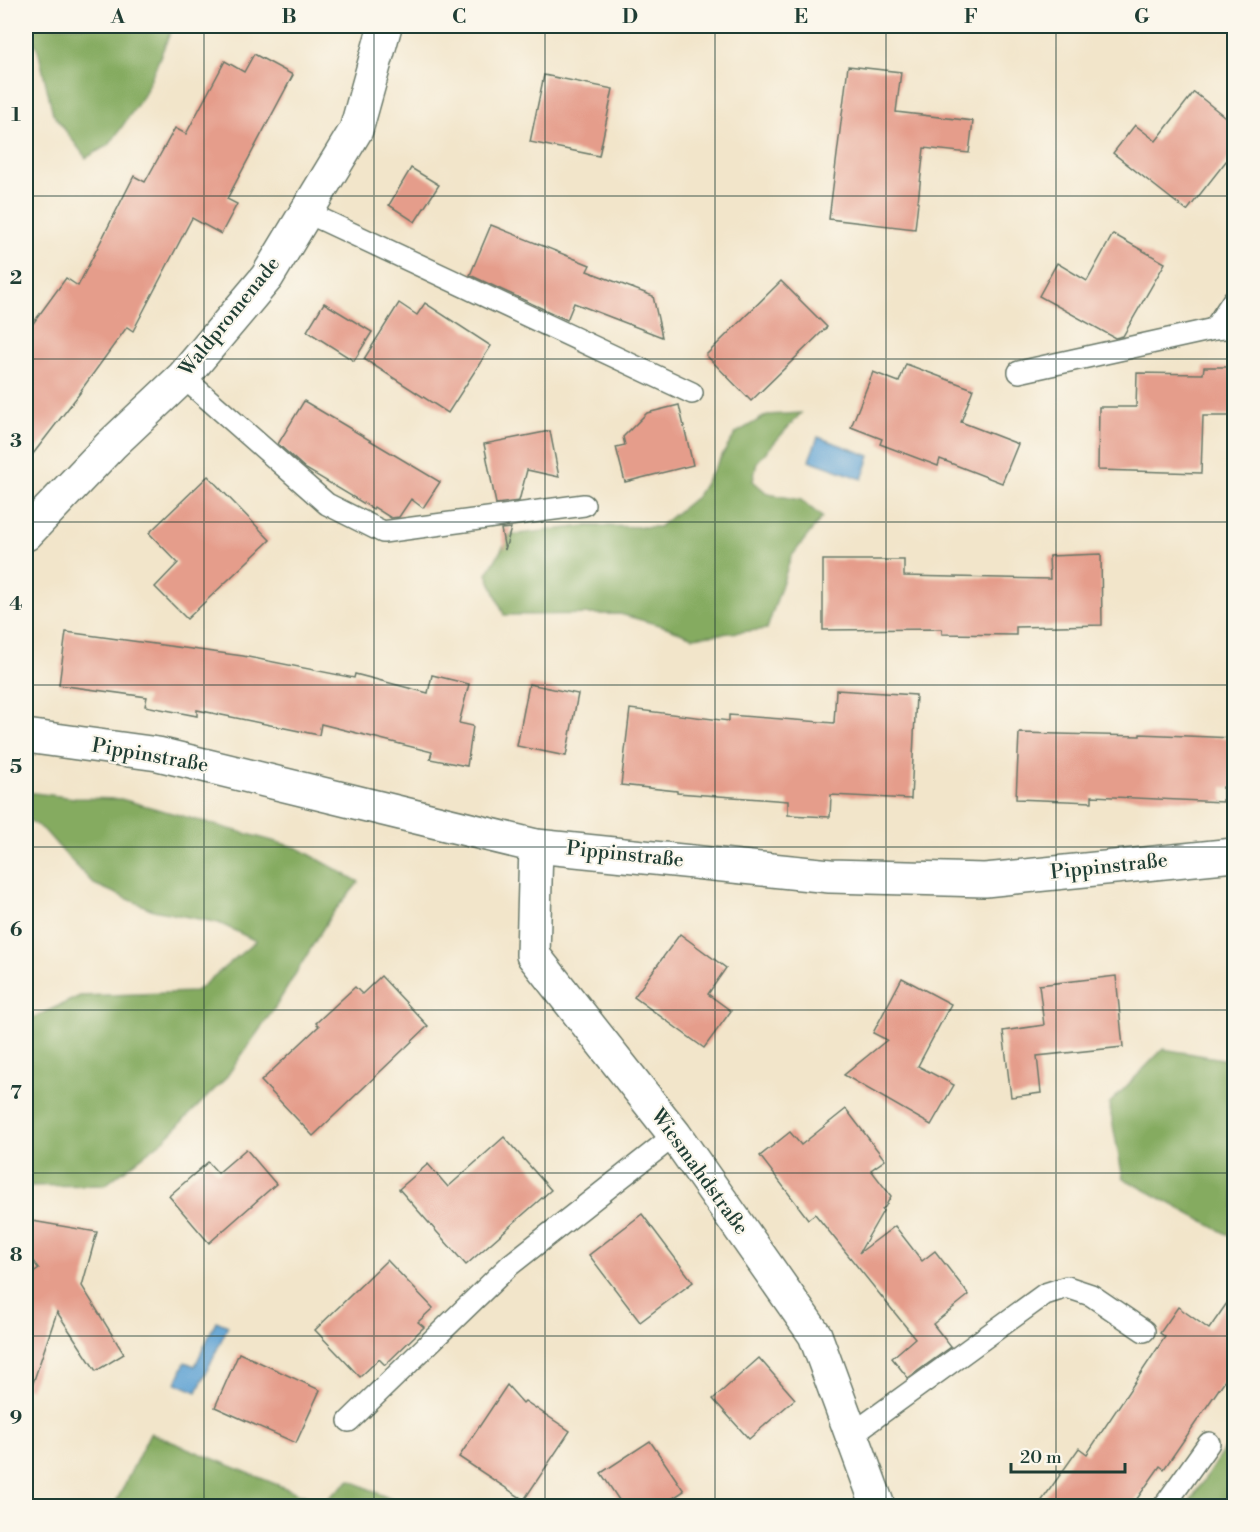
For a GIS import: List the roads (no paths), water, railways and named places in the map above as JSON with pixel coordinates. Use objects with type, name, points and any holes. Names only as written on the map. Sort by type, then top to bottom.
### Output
[{"type":"street","name":"Waldpromenade","points":[[26,534],[111,445],[183,377],[267,277],[356,130],[385,26]]},
{"type":"street","name":"Pippinstraße","points":[[26,736],[158,754],[536,846],[830,876],[985,880],[1234,855]]},
{"type":"street","name":"Wiesmahdstraße","points":[[536,846],[533,955],[675,1135],[815,1335],[878,1506]]},
{"type":"lane","points":[[306,212],[692,393]]},
{"type":"lane","points":[[1019,372],[1224,328],[1234,299]]},
{"type":"lane","points":[[183,377],[327,504],[383,532],[584,505]]},
{"type":"lane","points":[[350,1421],[510,1265],[675,1135]]},
{"type":"lane","points":[[851,1435],[1045,1294],[1066,1287],[1091,1295],[1144,1331]]},
{"type":"lane","points":[[1164,1506],[1209,1443]]},
{"type":"water","points":[[818,437],[870,456],[862,479],[809,460]]},
{"type":"water","points":[[216,1321],[228,1326],[197,1392],[176,1383],[185,1362],[195,1366]]}]
